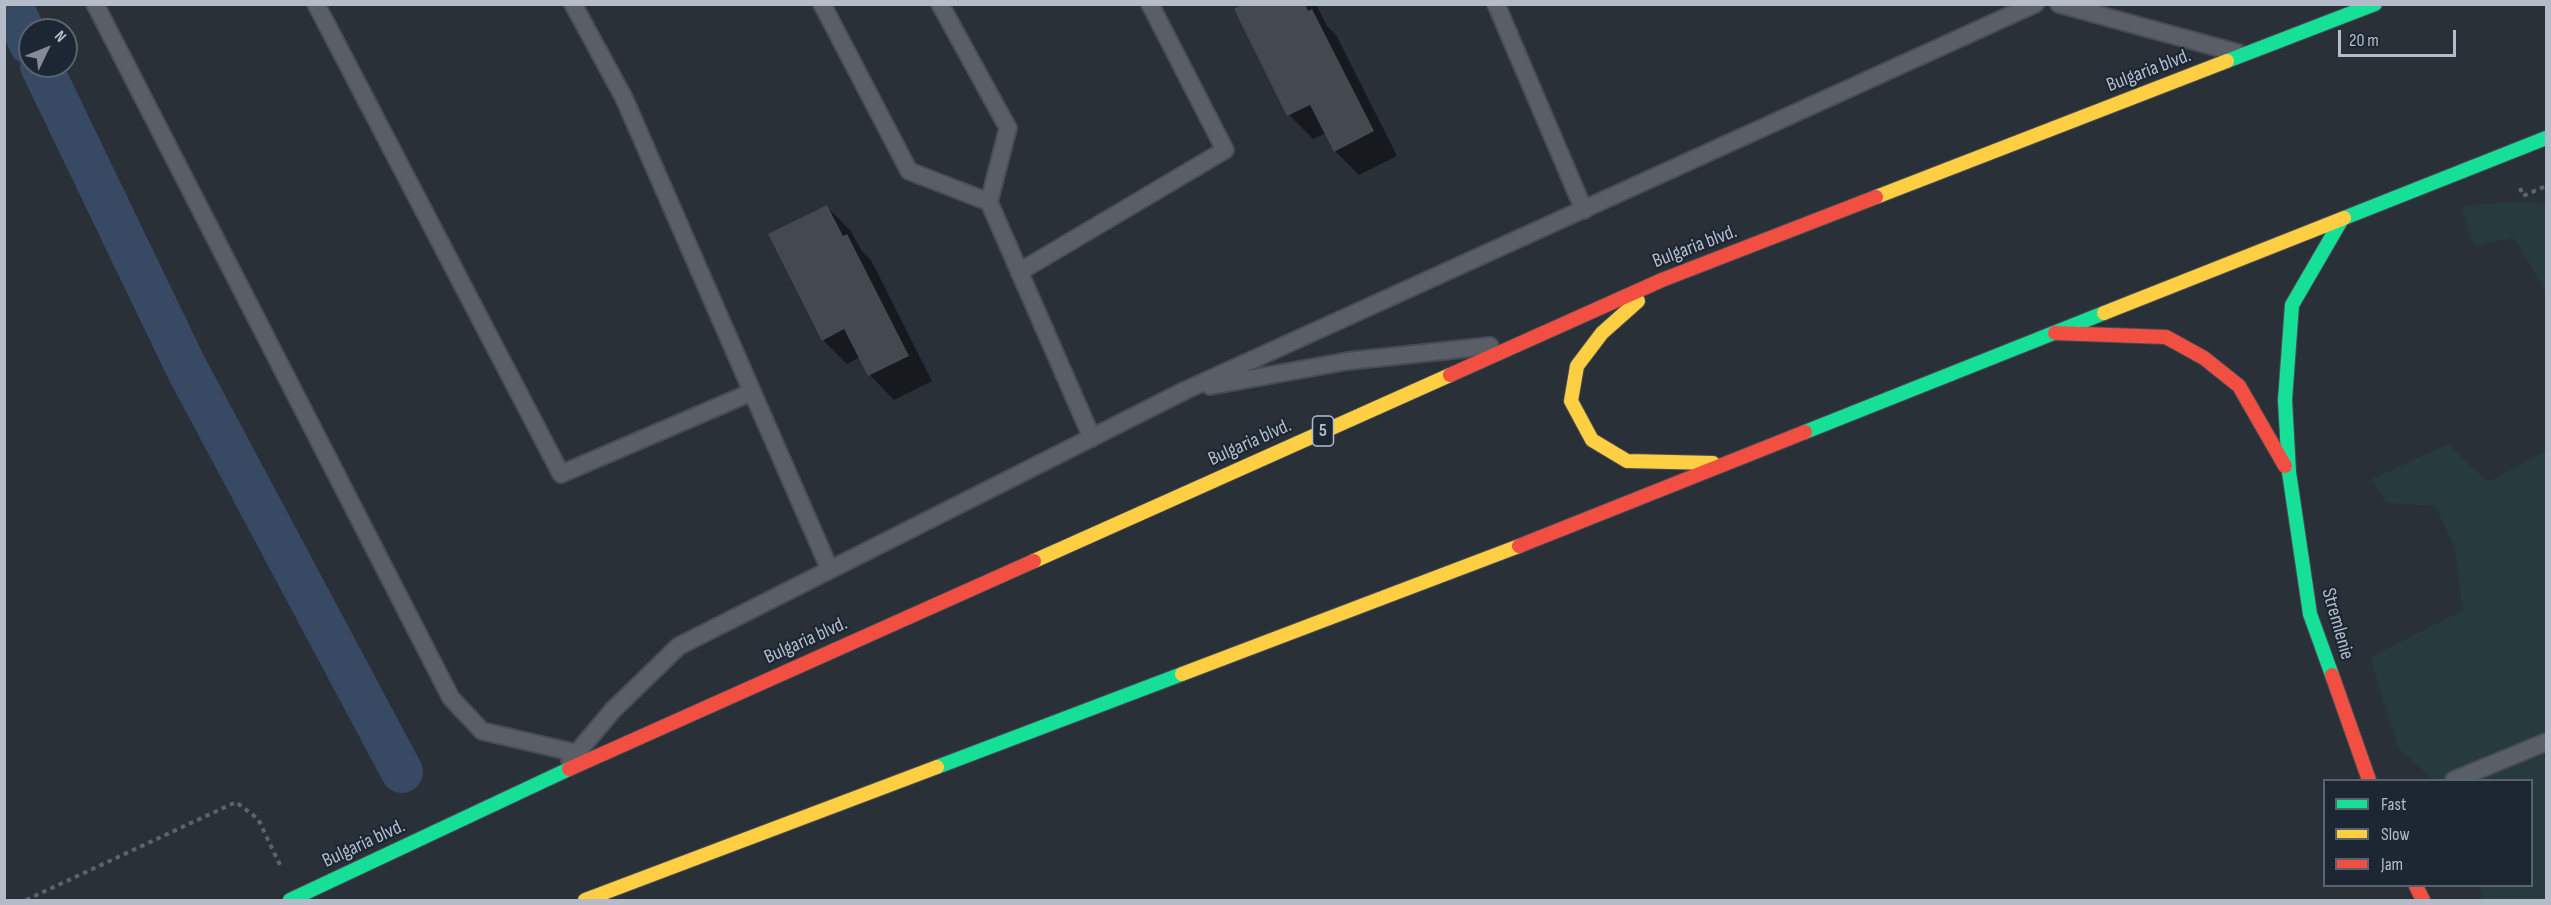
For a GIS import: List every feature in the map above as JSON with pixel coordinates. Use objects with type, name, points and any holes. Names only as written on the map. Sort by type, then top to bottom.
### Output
[{"type":"main road","name":"Bulgaria blvd.","points":[[293,899],[560,773],[1662,280],[2375,4]]},
{"type":"main road","points":[[585,900],[1511,549],[2547,138]]},
{"type":"main road","name":"Stremlenie","points":[[2342,219],[2292,305],[2285,400],[2289,472],[2310,614],[2369,779]]},
{"type":"main road","points":[[1662,280],[1602,333],[1577,366],[1570,401],[1592,440],[1628,461],[1728,463]]},
{"type":"main road","points":[[2055,333],[2166,337],[2204,358],[2239,386],[2289,472]]},
{"type":"lane","points":[[95,4],[452,698],[482,730],[576,753]]},
{"type":"lane","points":[[316,4],[561,474],[752,392]]},
{"type":"lane","points":[[573,4],[624,98],[830,570]]},
{"type":"lane","points":[[822,4],[909,171],[988,202]]},
{"type":"lane","points":[[940,4],[1008,128],[988,202],[1092,438]]},
{"type":"lane","points":[[1019,272],[1225,150],[1150,4]]},
{"type":"lane","points":[[1496,4],[1584,210]]},
{"type":"lane","points":[[560,773],[613,710],[679,646],[1186,390],[2035,4]]},
{"type":"lane","points":[[2059,4],[2245,55]]},
{"type":"lane","points":[[1186,390],[1348,361],[1519,344]]},
{"type":"lane","points":[[2456,779],[2547,742]]},
{"type":"path","points":[[2523,196],[2547,186]]},
{"type":"path","points":[[26,900],[236,802],[258,819],[293,899]]},
{"type":"green space","points":[[2505,202],[2546,203],[2546,292],[2514,238],[2474,246],[2461,206]]},
{"type":"green space","points":[[2448,444],[2487,482],[2546,451],[2546,900],[2480,900],[2483,894],[2479,887],[2533,887],[2533,779],[2432,779],[2398,747],[2370,658],[2463,610],[2455,549],[2435,506],[2386,503],[2372,479]]},
{"type":"building","points":[[1243,4],[1305,4],[1308,11],[1312,9],[1374,131],[1334,152],[1310,105],[1287,116],[1234,9]]},
{"type":"building","points":[[827,205],[843,236],[847,234],[909,356],[868,376],[844,329],[822,341],[768,234]]},
{"type":"waterway","points":[[11,4],[18,19]]},
{"type":"waterway","points":[[47,78],[186,367],[402,772]]},
{"type":"traffic: fast","points":[[2227,61],[2375,4]]},
{"type":"traffic: fast","points":[[2344,218],[2546,138]]},
{"type":"traffic: fast","points":[[2332,675],[2310,614],[2289,472],[2285,400],[2292,305],[2342,219]]},
{"type":"traffic: fast","points":[[1805,432],[2104,313]]},
{"type":"traffic: fast","points":[[937,767],[1182,674]]},
{"type":"traffic: fast","points":[[290,900],[569,769]]},
{"type":"traffic: slow","points":[[1876,197],[2227,61]]},
{"type":"traffic: slow","points":[[2104,313],[2344,218]]},
{"type":"traffic: slow","points":[[1638,301],[1602,333],[1577,366],[1571,401],[1592,440],[1627,461],[1713,463]]},
{"type":"traffic: slow","points":[[1034,561],[1450,375]]},
{"type":"traffic: slow","points":[[1182,674],[1519,546]]},
{"type":"traffic: slow","points":[[585,900],[937,767]]},
{"type":"traffic: jam","points":[[1450,375],[1662,280],[1876,197]]},
{"type":"traffic: jam","points":[[2055,333],[2166,337],[2204,358],[2239,386],[2285,466]]},
{"type":"traffic: jam","points":[[1519,546],[1805,432]]},
{"type":"traffic: jam","points":[[569,769],[1034,561]]},
{"type":"traffic: jam","points":[[2332,675],[2369,779]]},
{"type":"traffic: jam","points":[[2416,887],[2423,900]]}]
